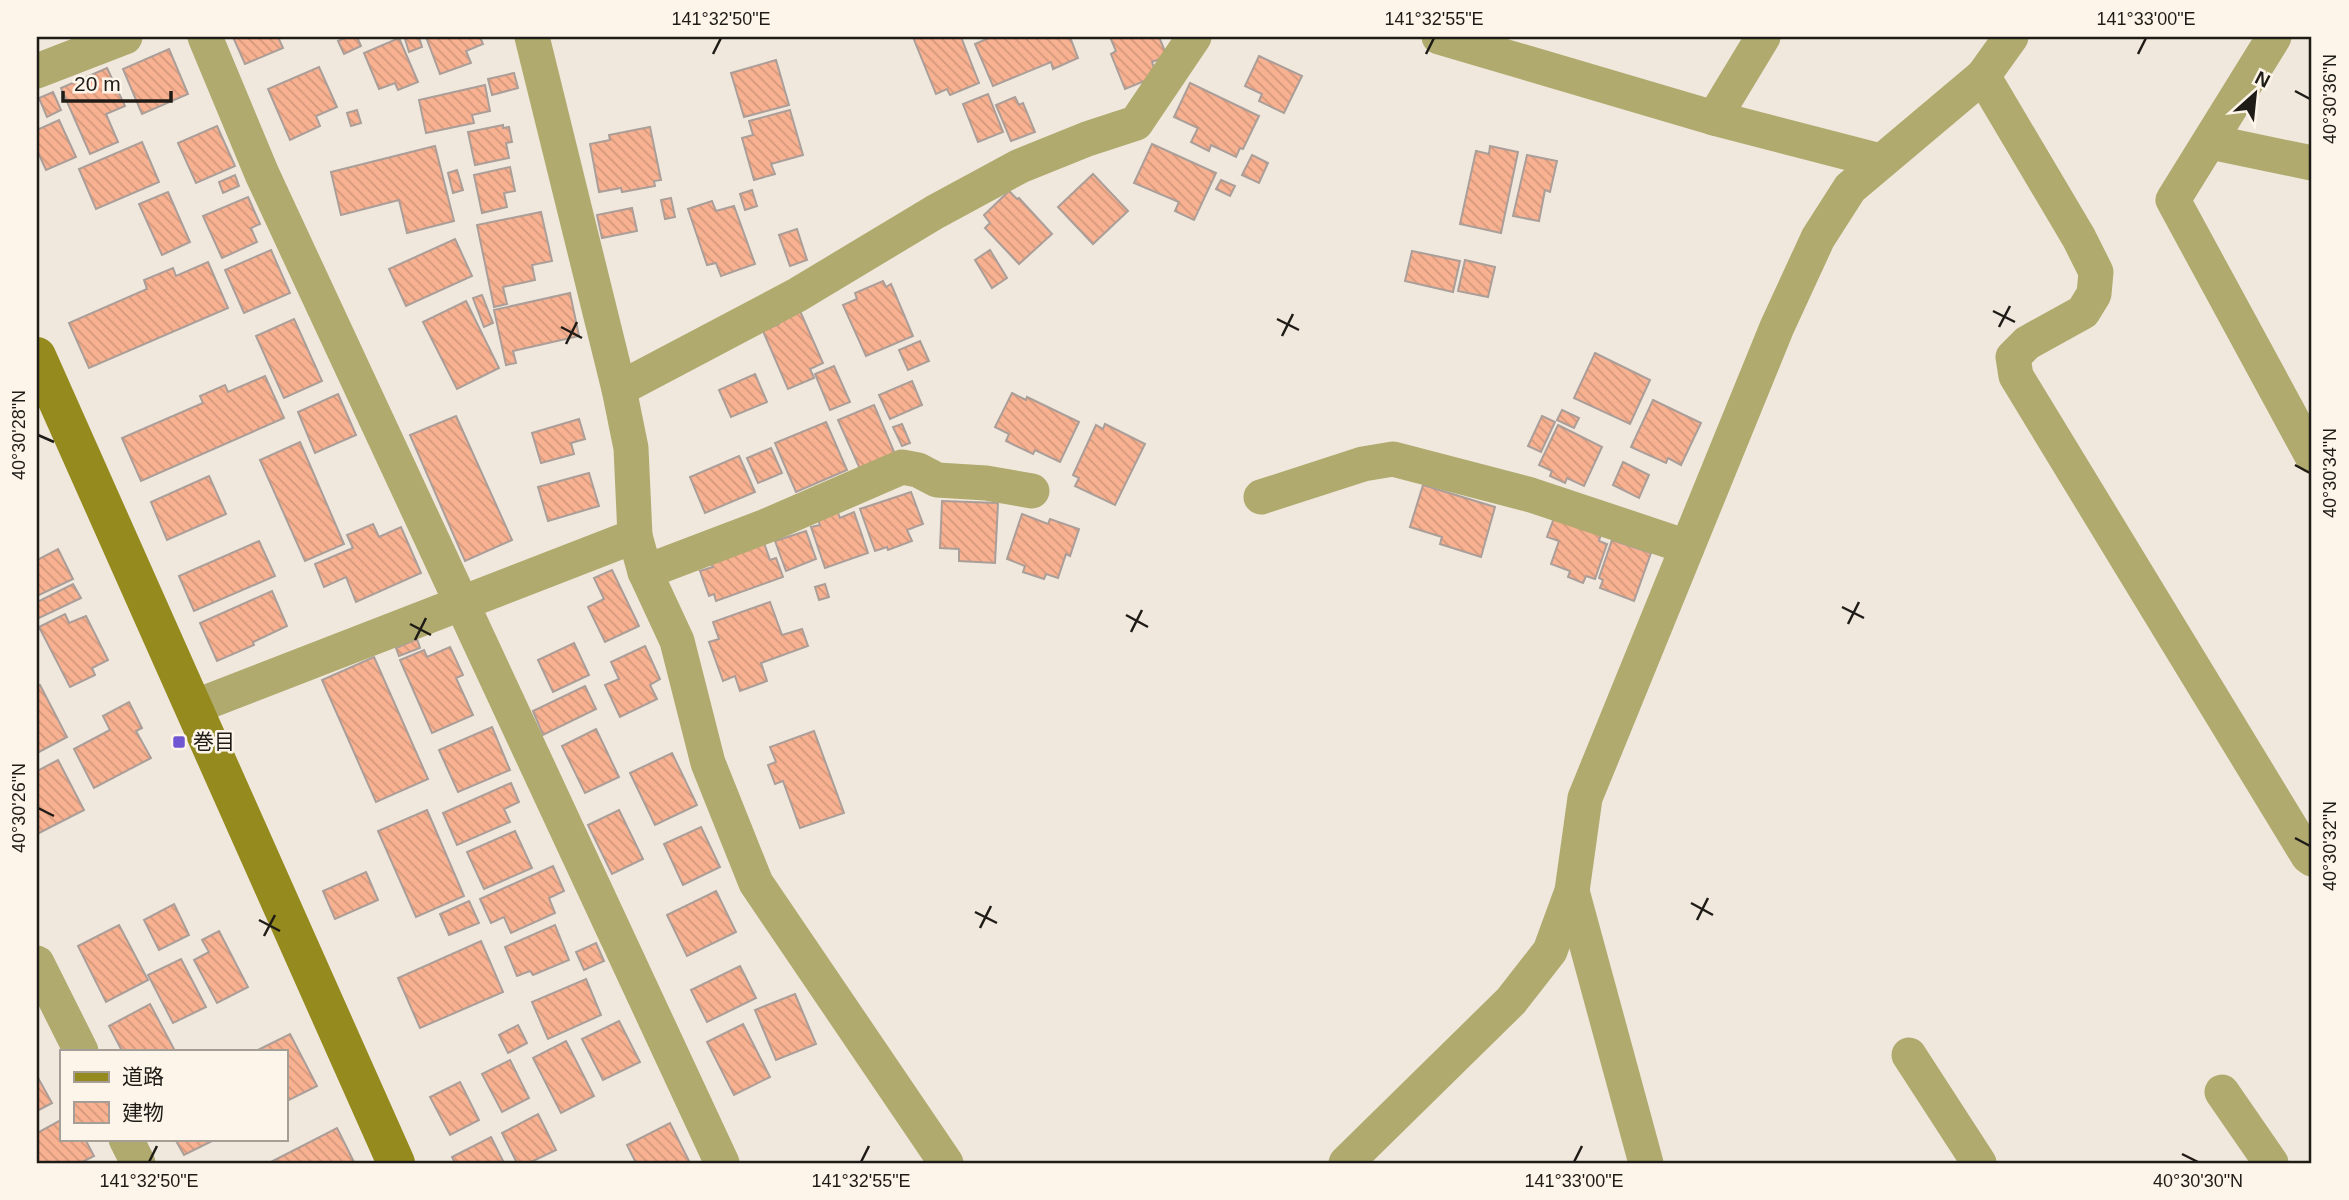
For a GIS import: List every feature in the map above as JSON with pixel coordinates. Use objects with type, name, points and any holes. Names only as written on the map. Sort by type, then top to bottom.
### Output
[{"type":"street","points":[[37,71],[125,37]]},
{"type":"street","points":[[205,37],[262,174],[722,1163]]},
{"type":"street","points":[[532,37],[619,389],[631,448],[635,536],[645,572],[677,641],[708,763],[756,883],[946,1163]]},
{"type":"street","points":[[619,389],[797,295],[935,212],[1020,166],[1136,123],[1194,37]]},
{"type":"street","points":[[1714,118],[1763,37]]},
{"type":"street","points":[[1346,1163],[1511,1001],[1550,950],[1572,891],[1585,798],[1777,327],[1818,238],[1850,188],[1983,76],[2011,37]]},
{"type":"street","points":[[2274,37],[2173,200],[2312,456]]},
{"type":"street","points":[[1459,40],[1714,118],[1880,161]]},
{"type":"street","points":[[1983,76],[2079,238],[2096,272],[2094,294],[2083,312],[2027,343],[2013,357],[2016,376],[2312,859]]},
{"type":"street","points":[[2211,142],[2312,163]]},
{"type":"street","points":[[37,356],[46,406],[194,707],[396,1163]]},
{"type":"street","points":[[1261,497],[1363,464],[1393,459],[1531,495],[1687,547]]},
{"type":"street","points":[[645,572],[766,526],[902,467],[918,470],[937,480],[986,483],[1032,491]]},
{"type":"street","points":[[194,707],[635,536]]},
{"type":"street","points":[[1572,891],[1646,1163]]},
{"type":"street","points":[[37,963],[80,1050]]},
{"type":"street","points":[[1909,1055],[1979,1163]]},
{"type":"street","points":[[2222,1092],[2271,1163]]},
{"type":"street","points":[[126,1140],[138,1163]]},
{"type":"building","points":[[233,37],[278,37],[283,48],[245,64]]},
{"type":"building","points":[[357,37],[361,46],[344,54],[338,41]]},
{"type":"building","points":[[419,37],[422,47],[409,52],[405,39]]},
{"type":"building","points":[[426,37],[480,37],[483,44],[466,51],[471,63],[440,74]]},
{"type":"building","points":[[913,37],[961,37],[979,83],[950,95],[947,89],[936,94]]},
{"type":"building","points":[[991,37],[1070,37],[1078,58],[1053,69],[1051,62],[993,86],[975,44]]},
{"type":"building","points":[[1110,37],[1159,37],[1167,56],[1152,62],[1157,76],[1125,89],[1111,54],[1116,51]]},
{"type":"building","points":[[399,38],[418,82],[398,90],[395,83],[379,89],[364,53]]},
{"type":"building","points":[[169,49],[188,94],[142,114],[123,69]]},
{"type":"building","points":[[1259,56],[1302,76],[1284,113],[1259,101],[1262,94],[1245,86]]},
{"type":"building","points":[[776,60],[789,105],[744,117],[731,73]]},
{"type":"building","points":[[319,67],[337,107],[316,116],[320,126],[290,140],[268,89]]},
{"type":"building","points":[[107,68],[125,106],[106,114],[118,142],[90,154],[61,88]]},
{"type":"building","points":[[514,73],[518,88],[492,95],[488,79]]},
{"type":"building","points":[[1190,83],[1259,116],[1243,149],[1240,148],[1236,157],[1211,145],[1209,151],[1191,142],[1198,128],[1174,117]]},
{"type":"building","points":[[485,85],[490,111],[472,115],[474,123],[426,133],[419,100]]},
{"type":"building","points":[[53,92],[61,110],[47,117],[39,98]]},
{"type":"building","points":[[988,94],[1003,132],[978,142],[963,104]]},
{"type":"building","points":[[1015,97],[1019,105],[1023,103],[1035,132],[1011,141],[996,105]]},
{"type":"building","points":[[357,110],[361,123],[351,126],[347,113]]},
{"type":"building","points":[[790,110],[803,155],[771,164],[775,174],[754,180],[742,138],[753,135],[749,121]]},
{"type":"building","points":[[59,120],[76,157],[46,170],[37,150],[37,130]]},
{"type":"building","points":[[503,125],[503,128],[509,127],[512,142],[506,143],[509,158],[475,165],[468,132]]},
{"type":"building","points":[[217,126],[235,166],[196,183],[178,143]]},
{"type":"building","points":[[650,127],[661,180],[654,181],[655,186],[622,192],[621,188],[599,192],[590,144],[610,140],[609,135]]},
{"type":"building","points":[[142,142],[159,182],[96,209],[79,169]]},
{"type":"building","points":[[1152,144],[1216,173],[1194,220],[1175,211],[1179,202],[1134,183]]},
{"type":"building","points":[[435,146],[454,221],[407,233],[399,200],[341,215],[331,172]]},
{"type":"building","points":[[1490,146],[1518,152],[1501,233],[1460,224],[1476,151],[1489,154]]},
{"type":"building","points":[[1252,155],[1268,163],[1259,183],[1242,175]]},
{"type":"building","points":[[1527,155],[1557,161],[1550,192],[1545,190],[1539,221],[1513,216]]},
{"type":"building","points":[[510,167],[515,191],[504,193],[507,207],[482,213],[474,175]]},
{"type":"building","points":[[457,170],[463,190],[453,193],[448,173]]},
{"type":"building","points":[[1093,174],[1128,211],[1093,244],[1058,207]]},
{"type":"building","points":[[235,175],[239,186],[223,193],[219,182]]},
{"type":"building","points":[[1221,180],[1235,186],[1230,196],[1216,189]]},
{"type":"building","points":[[752,190],[757,206],[745,210],[740,194]]},
{"type":"building","points":[[1009,191],[1019,198],[1052,234],[1019,264],[985,228],[990,223],[984,215]]},
{"type":"building","points":[[168,192],[190,242],[162,255],[139,204]]},
{"type":"building","points":[[248,197],[260,224],[251,228],[257,242],[222,258],[203,216]]},
{"type":"building","points":[[671,198],[675,217],[665,219],[661,200]]},
{"type":"building","points":[[712,201],[716,211],[734,206],[755,264],[721,276],[716,263],[707,265],[688,209]]},
{"type":"building","points":[[632,208],[637,231],[602,238],[597,215]]},
{"type":"building","points":[[541,212],[552,261],[532,265],[535,280],[503,287],[507,304],[494,307],[477,225]]},
{"type":"building","points":[[797,229],[807,260],[790,266],[779,235]]},
{"type":"building","points":[[455,239],[472,276],[406,306],[389,269]]},
{"type":"building","points":[[271,250],[290,293],[244,313],[225,270]]},
{"type":"building","points":[[990,250],[1007,278],[992,288],[975,260]]},
{"type":"building","points":[[1412,251],[1460,261],[1453,292],[1405,281]]},
{"type":"building","points":[[1465,260],[1495,267],[1488,297],[1458,291]]},
{"type":"building","points":[[208,262],[228,308],[89,368],[69,323],[147,289],[144,280],[173,268],[176,276]]},
{"type":"building","points":[[883,281],[886,287],[891,284],[913,336],[866,356],[843,305],[857,299],[855,293]]},
{"type":"building","points":[[570,293],[579,336],[513,351],[516,363],[506,365],[494,310]]},
{"type":"building","points":[[482,295],[493,323],[484,327],[473,298]]},
{"type":"building","points":[[466,301],[499,368],[457,389],[423,322]]},
{"type":"building","points":[[800,311],[823,363],[810,369],[814,378],[788,389],[763,331]]},
{"type":"building","points":[[294,319],[322,381],[284,398],[256,336]]},
{"type":"building","points":[[920,341],[929,361],[908,370],[899,350]]},
{"type":"building","points":[[1595,353],[1650,380],[1630,424],[1574,398]]},
{"type":"building","points":[[834,366],[850,402],[830,410],[815,374]]},
{"type":"building","points":[[755,374],[767,402],[731,417],[719,390]]},
{"type":"building","points":[[265,376],[284,418],[141,481],[122,438],[203,403],[200,396],[225,385],[228,392]]},
{"type":"building","points":[[912,381],[922,405],[890,419],[879,395]]},
{"type":"building","points":[[1012,393],[1026,400],[1027,397],[1079,422],[1060,462],[1035,450],[1033,454],[1006,441],[1009,434],[995,427]]},
{"type":"building","points":[[338,394],[356,435],[315,453],[298,412]]},
{"type":"building","points":[[1653,400],[1701,423],[1681,465],[1668,458],[1666,463],[1631,447]]},
{"type":"building","points":[[874,405],[895,454],[860,469],[838,420]]},
{"type":"building","points":[[1562,410],[1579,418],[1574,428],[1557,420]]},
{"type":"building","points":[[456,416],[512,540],[465,561],[410,435]]},
{"type":"building","points":[[1542,416],[1555,422],[1541,452],[1528,446]]},
{"type":"building","points":[[579,419],[585,439],[571,443],[574,454],[541,463],[532,433]]},
{"type":"building","points":[[826,422],[847,470],[796,492],[775,443]]},
{"type":"building","points":[[902,424],[910,443],[902,446],[893,427]]},
{"type":"building","points":[[1105,424],[1145,444],[1115,505],[1075,486],[1079,478],[1073,475],[1096,425],[1103,429]]},
{"type":"building","points":[[1558,425],[1602,447],[1584,486],[1567,478],[1565,483],[1550,476],[1552,471],[1539,465]]},
{"type":"building","points":[[300,442],[344,544],[305,561],[260,460]]},
{"type":"building","points":[[771,448],[782,473],[758,483],[747,458]]},
{"type":"building","points":[[739,456],[755,492],[705,513],[690,477]]},
{"type":"building","points":[[1623,462],[1649,475],[1639,498],[1613,485]]},
{"type":"building","points":[[589,473],[599,506],[548,521],[538,487]]},
{"type":"building","points":[[209,476],[226,514],[167,540],[151,502]]},
{"type":"building","points":[[1423,485],[1495,507],[1481,557],[1440,544],[1442,537],[1410,527]]},
{"type":"building","points":[[911,492],[923,524],[907,530],[912,541],[888,550],[887,547],[875,551],[860,509]]},
{"type":"building","points":[[942,501],[998,503],[995,563],[959,561],[959,549],[940,548]]},
{"type":"building","points":[[837,510],[840,518],[854,512],[868,553],[825,568],[811,527],[820,525],[817,517]]},
{"type":"building","points":[[1022,514],[1048,524],[1050,519],[1079,529],[1070,556],[1066,554],[1058,578],[1046,574],[1044,579],[1023,572],[1025,566],[1007,559]]},
{"type":"building","points":[[1554,518],[1601,534],[1599,541],[1607,544],[1595,579],[1586,576],[1583,583],[1568,577],[1570,571],[1551,564],[1559,541],[1547,537]]},
{"type":"building","points":[[373,524],[379,537],[401,527],[421,573],[356,602],[346,577],[324,587],[315,564],[353,548],[347,535]]},
{"type":"building","points":[[806,531],[816,559],[786,571],[775,541]]},
{"type":"building","points":[[1612,540],[1651,553],[1634,601],[1600,588],[1603,580],[1599,578]]},
{"type":"building","points":[[259,541],[275,576],[194,611],[179,576]]},
{"type":"building","points":[[764,543],[770,560],[776,558],[783,577],[716,601],[714,594],[709,596],[700,571],[713,567],[710,562]]},
{"type":"building","points":[[58,549],[73,579],[37,596],[37,560]]},
{"type":"building","points":[[612,570],[639,626],[605,642],[588,607],[604,599],[594,578]]},
{"type":"building","points":[[73,584],[81,598],[37,619],[37,602]]},
{"type":"building","points":[[825,584],[829,597],[819,600],[815,587]]},
{"type":"building","points":[[272,591],[287,626],[253,642],[254,645],[217,661],[200,623]]},
{"type":"building","points":[[770,602],[782,635],[802,629],[808,646],[761,663],[767,681],[740,691],[735,676],[723,681],[709,642],[719,639],[713,622]]},
{"type":"building","points":[[65,614],[69,623],[86,616],[108,660],[92,668],[95,675],[70,687],[39,627]]},
{"type":"building","points":[[417,639],[420,648],[399,656],[396,648]]},
{"type":"building","points":[[574,643],[589,675],[553,692],[538,660]]},
{"type":"building","points":[[645,646],[660,679],[650,685],[657,699],[620,717],[605,685],[619,679],[611,662]]},
{"type":"building","points":[[450,647],[463,675],[456,678],[473,715],[432,733],[400,660],[424,650],[427,657]]},
{"type":"building","points":[[374,657],[428,779],[376,802],[322,680]]},
{"type":"building","points":[[40,685],[67,737],[37,753],[37,686]]},
{"type":"building","points":[[585,686],[596,709],[543,735],[533,711]]},
{"type":"building","points":[[129,702],[142,728],[136,731],[151,758],[94,788],[74,749],[110,730],[103,716]]},
{"type":"building","points":[[492,727],[510,770],[458,792],[439,750]]},
{"type":"building","points":[[596,729],[619,777],[585,793],[562,746]]},
{"type":"building","points":[[814,731],[844,813],[800,828],[783,781],[775,784],[768,765],[776,762],[770,747]]},
{"type":"building","points":[[672,753],[697,805],[655,825],[630,773]]},
{"type":"building","points":[[58,760],[84,810],[37,834],[37,771]]},
{"type":"building","points":[[511,783],[519,802],[504,809],[510,822],[457,845],[443,813]]},
{"type":"building","points":[[427,810],[464,896],[416,917],[378,831]]},
{"type":"building","points":[[619,810],[643,859],[612,874],[588,825]]},
{"type":"building","points":[[701,827],[720,867],[683,885],[664,844]]},
{"type":"building","points":[[515,831],[532,868],[484,889],[467,852]]},
{"type":"building","points":[[553,866],[564,891],[549,898],[555,913],[511,933],[504,917],[491,923],[480,899]]},
{"type":"building","points":[[366,872],[378,900],[335,919],[323,891]]},
{"type":"building","points":[[716,891],[736,932],[687,956],[667,915]]},
{"type":"building","points":[[469,901],[479,923],[449,935],[440,914]]},
{"type":"building","points":[[174,904],[189,935],[159,950],[144,920]]},
{"type":"building","points":[[119,925],[148,980],[106,1002],[78,946]]},
{"type":"building","points":[[555,925],[569,960],[533,975],[530,971],[517,976],[505,947]]},
{"type":"building","points":[[219,931],[248,987],[217,1003],[194,960],[209,952],[202,940]]},
{"type":"building","points":[[481,941],[503,992],[420,1028],[398,978]]},
{"type":"building","points":[[596,943],[604,961],[584,970],[576,952]]},
{"type":"building","points":[[181,959],[206,1007],[173,1023],[148,975]]},
{"type":"building","points":[[740,966],[756,998],[707,1022],[691,990]]},
{"type":"building","points":[[586,979],[601,1015],[548,1039],[532,1002]]},
{"type":"building","points":[[795,994],[816,1044],[776,1060],[755,1010]]},
{"type":"building","points":[[150,1004],[174,1050],[121,1050],[109,1026]]},
{"type":"building","points":[[619,1021],[640,1062],[603,1080],[582,1039]]},
{"type":"building","points":[[743,1024],[770,1077],[734,1095],[707,1042]]},
{"type":"building","points":[[518,1025],[527,1043],[508,1053],[499,1035]]},
{"type":"building","points":[[290,1034],[317,1086],[287,1101],[287,1050],[258,1050]]},
{"type":"building","points":[[566,1041],[594,1096],[561,1113],[533,1058]]},
{"type":"building","points":[[510,1060],[529,1098],[502,1112],[482,1074]]},
{"type":"building","points":[[37,1076],[52,1103],[37,1111]]},
{"type":"building","points":[[460,1082],[479,1120],[450,1135],[430,1097]]},
{"type":"building","points":[[538,1114],[556,1150],[529,1163],[517,1163],[502,1133]]},
{"type":"building","points":[[60,1121],[60,1140],[86,1140],[94,1156],[80,1163],[37,1163],[37,1133]]},
{"type":"building","points":[[670,1123],[690,1163],[636,1163],[627,1145]]},
{"type":"building","points":[[337,1128],[354,1162],[269,1163]]},
{"type":"building","points":[[491,1137],[504,1163],[455,1163],[452,1157]]},
{"type":"building","points":[[176,1140],[214,1140],[184,1155]]},
{"type":"place","name":"巻目","points":[[179,742]]}]
